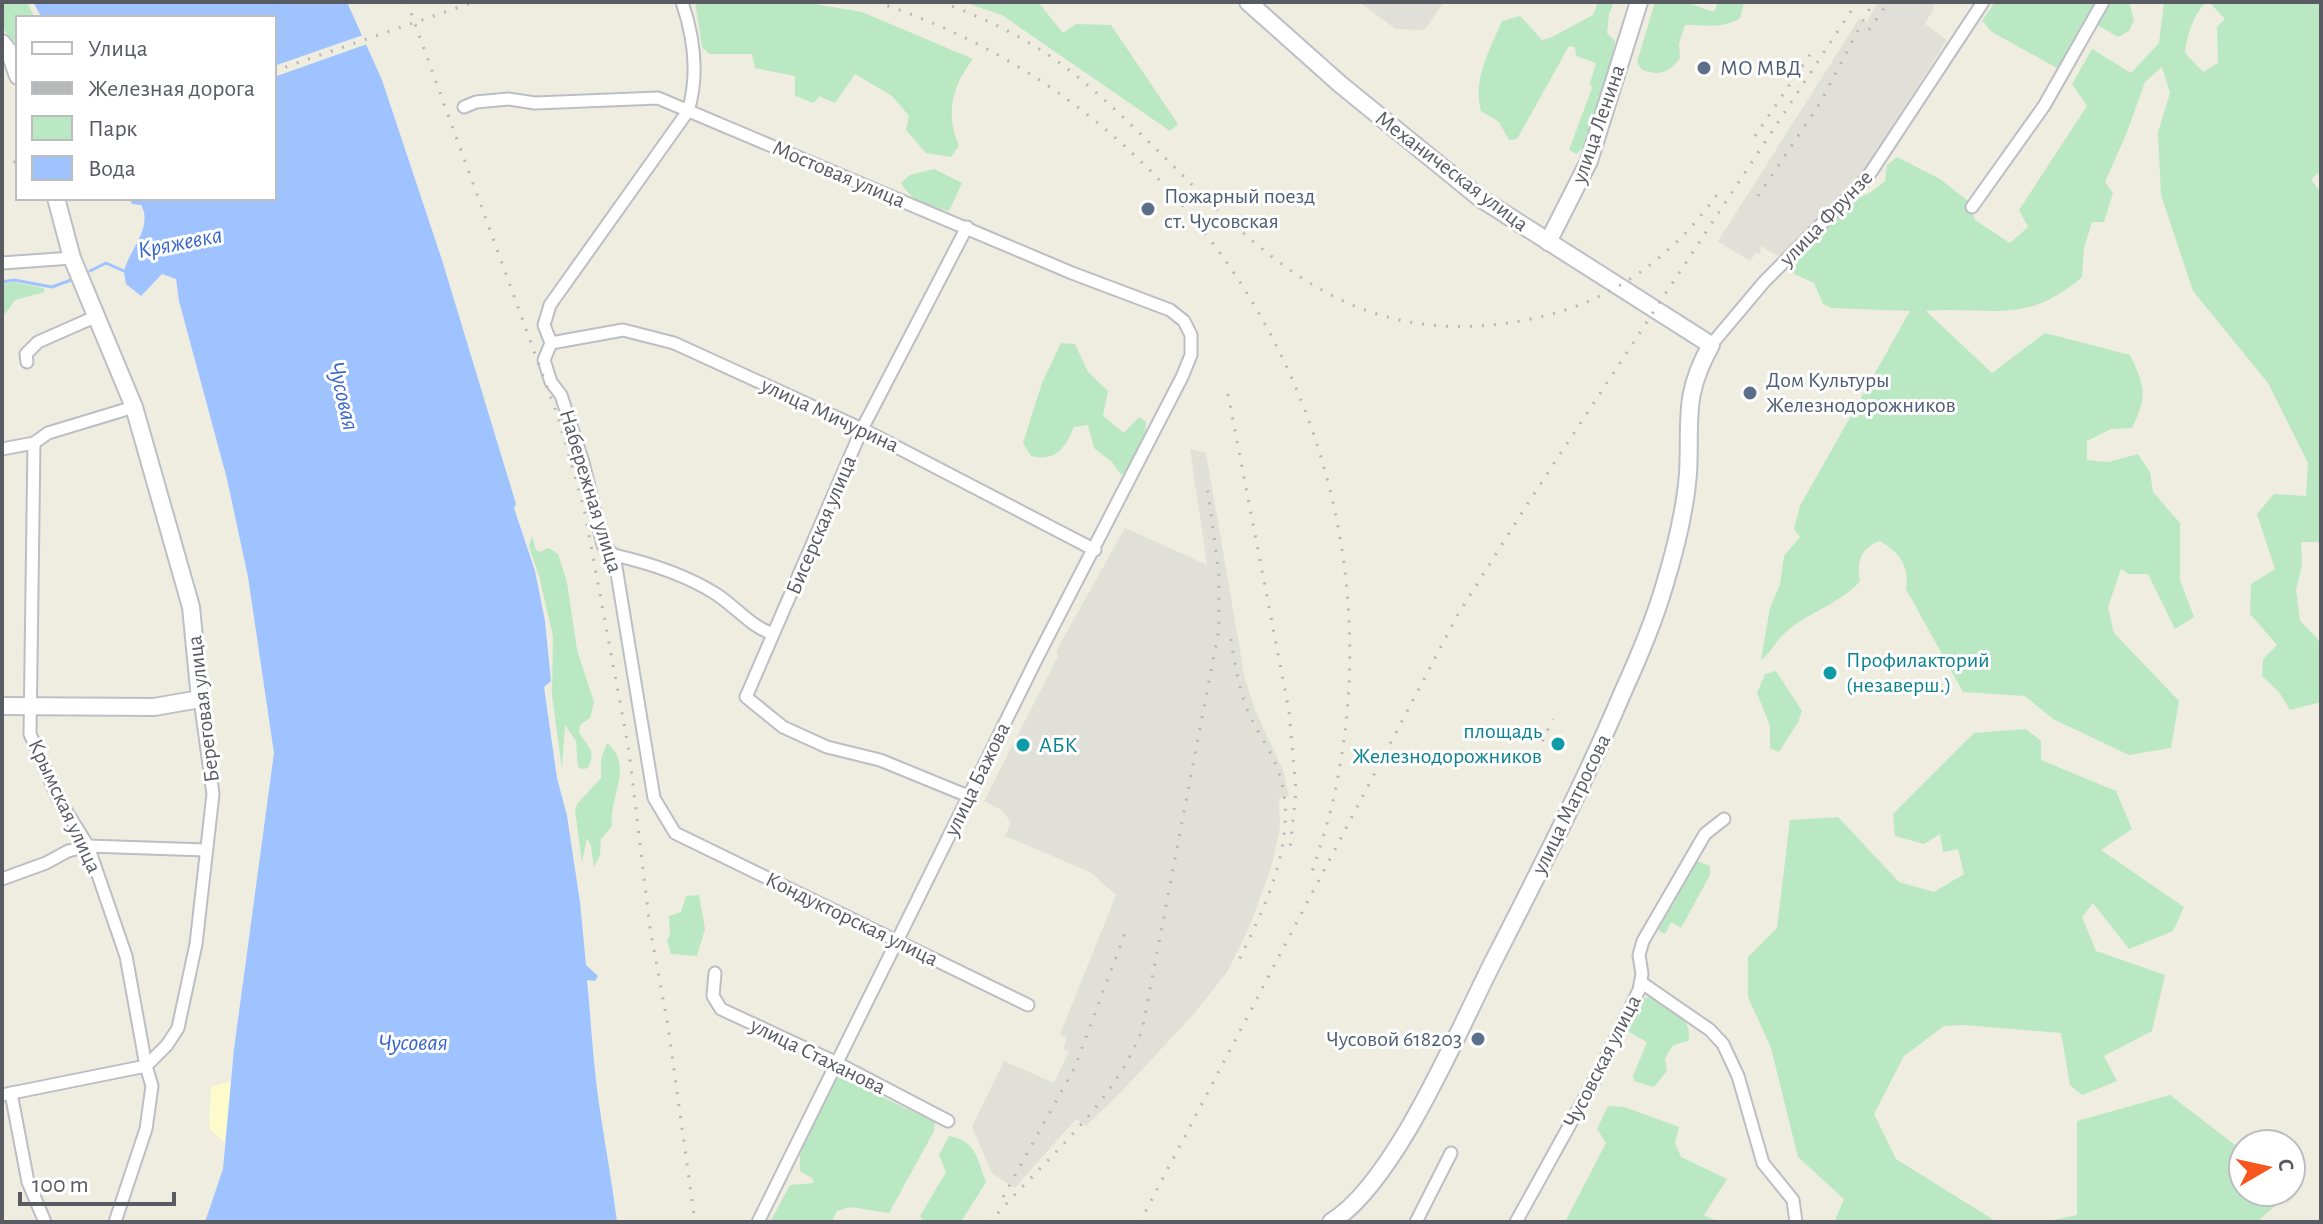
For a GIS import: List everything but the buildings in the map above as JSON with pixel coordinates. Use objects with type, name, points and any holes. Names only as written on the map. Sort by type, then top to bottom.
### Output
[{"type":"street","name":"Набережная улица","points":[[675,833],[654,798],[614,555],[603,545],[583,462],[561,395],[551,382],[544,360],[551,343],[544,325],[550,305],[688,111],[695,88],[691,28],[682,2]]},
{"type":"street","name":"Механическая улица","points":[[1248,2],[1340,84],[1480,198],[1711,345]]},
{"type":"street","name":"улица Ленина","points":[[1548,242],[1589,161],[1639,2]]},
{"type":"street","name":"улица Фрунзе","points":[[1711,345],[1764,282],[1867,178],[1983,2]]},
{"type":"street","points":[[1972,207],[2044,106],[2103,2]]},
{"type":"street","points":[[2,43],[10,53],[16,70]]},
{"type":"street","name":"Мостовая улица","points":[[464,107],[476,102],[508,99],[535,103],[658,98],[1072,273],[1166,308],[1184,321],[1191,335]]},
{"type":"street","name":"Береговая улица","points":[[57,200],[72,258],[134,407],[191,607],[213,794],[196,944],[178,1028],[167,1045],[146,1066]]},
{"type":"street","name":"Бисерская улица","points":[[967,227],[862,429],[746,697],[783,727],[827,747],[880,760],[968,796]]},
{"type":"street","points":[[2,263],[72,258]]},
{"type":"street","points":[[27,362],[26,354],[38,342],[97,316]]},
{"type":"street","name":"улица Мичурина","points":[[551,343],[623,330],[674,343],[862,429],[1095,550]]},
{"type":"street","name":"улица Бажова","points":[[758,1222],[896,939],[1182,377],[1191,355],[1191,335]]},
{"type":"street","name":"улица Матросова","points":[[1331,1222],[1364,1194],[1419,1106],[1585,778],[1643,648],[1665,586],[1683,505],[1688,476],[1687,425],[1694,384],[1711,345]]},
{"type":"street","points":[[2,449],[34,443],[48,433],[134,407]]},
{"type":"street","name":"Крымская улица","points":[[34,443],[30,734],[58,798],[88,846],[126,956],[146,1066]]},
{"type":"street","points":[[614,555],[662,569],[706,589],[758,629],[773,634]]},
{"type":"street","points":[[2,706],[154,707],[200,699]]},
{"type":"street","name":"Чусовская улица","points":[[1516,1222],[1599,1072],[1642,983],[1639,955],[1643,941],[1705,834],[1724,819]]},
{"type":"street","name":"Кондукторская улица","points":[[675,833],[1028,1005]]},
{"type":"street","points":[[2,879],[46,863],[68,851],[88,846],[206,850]]},
{"type":"street","name":"улица Стаханова","points":[[715,973],[713,996],[721,1009],[835,1062],[948,1121]]},
{"type":"street","points":[[1642,983],[1710,1030],[1723,1044],[1738,1076],[1763,1163],[1793,1200],[1796,1222]]},
{"type":"street","points":[[45,1222],[28,1182],[6,1094],[146,1066],[152,1086],[146,1129],[115,1222]]},
{"type":"street","points":[[1416,1222],[1451,1153]]},
{"type":"shaded area","points":[[1359,2],[1444,2],[1424,30],[1396,29]]},
{"type":"shaded area","points":[[1878,2],[1933,2],[1934,8],[1925,24],[1947,40],[1859,178],[1779,257],[1761,246],[1760,254],[1756,253],[1750,261],[1718,241],[1859,19],[1866,23]]},
{"type":"shaded area","points":[[1190,449],[1206,453],[1245,679],[1255,710],[1283,770],[1289,796],[1279,798],[1280,827],[1272,864],[1251,923],[1227,972],[1193,1015],[1122,1091],[1086,1126],[1076,1119],[1015,1188],[992,1173],[972,1127],[1004,1061],[1054,1083],[1069,1052],[1063,1049],[1067,1038],[1060,1034],[1116,895],[1090,872],[1005,836],[1011,822],[1001,810],[984,801],[1058,656],[1056,651],[1125,528],[1207,565]]},
{"type":"green space","points":[[2,2],[27,2],[34,16],[16,16],[16,41],[13,42],[2,27]]},
{"type":"green space","points":[[695,2],[803,2],[862,12],[973,59],[960,79],[953,101],[952,123],[959,146],[951,157],[926,153],[906,130],[909,116],[892,96],[855,74],[835,103],[819,96],[814,103],[795,96],[795,76],[755,68],[752,54],[709,54],[702,47]]},
{"type":"green space","points":[[963,2],[1038,2],[1063,33],[1076,24],[1111,25],[1178,124],[1170,131],[1002,15]]},
{"type":"green space","points":[[1598,2],[1614,2],[1607,33],[1615,41],[1614,54],[1583,147],[1577,154],[1569,150],[1592,88],[1590,83],[1596,63],[1576,56],[1575,47],[1569,46],[1517,139],[1509,140],[1499,122],[1481,111],[1479,100],[1484,65],[1502,21],[1520,16],[1542,40],[1593,15]]},
{"type":"green space","points":[[1655,2],[1685,2],[1714,12],[1718,2],[1744,3],[1740,18],[1727,24],[1685,25],[1679,44],[1680,58],[1668,70],[1654,73],[1642,70],[1637,62]]},
{"type":"green space","points":[[1995,2],[2100,2],[2059,69],[1992,32],[1982,21]]},
{"type":"green space","points":[[2110,2],[2129,2],[2134,20],[2129,31],[2118,37],[2097,25]]},
{"type":"green space","points":[[2164,2],[2206,2],[2191,26],[2185,53],[2203,72],[2218,63],[2217,27],[2225,19],[2209,2],[2321,2],[2321,171],[2311,179],[2321,193],[2321,542],[2301,542],[2302,566],[2296,589],[2300,621],[2318,639],[2321,650],[2321,702],[2290,710],[2279,692],[2262,676],[2263,659],[2277,645],[2250,614],[2251,584],[2275,569],[2257,514],[2274,494],[2306,496],[2308,463],[2268,383],[2193,291],[2161,195],[2158,132],[2170,93],[2162,67],[2145,82],[2105,182],[2113,193],[2104,222],[2092,222],[2084,248],[2082,277],[2062,292],[2025,308],[1926,311],[1992,373],[2045,333],[2130,355],[2143,391],[2137,417],[2132,428],[2111,429],[2087,441],[2087,460],[2108,462],[2138,454],[2150,472],[2153,492],[2180,523],[2180,580],[2194,617],[2175,629],[2148,574],[2128,574],[2121,569],[2108,607],[2114,633],[2179,701],[2171,748],[2129,755],[2053,719],[2025,696],[1963,692],[1906,589],[1902,560],[1880,541],[1868,547],[1861,556],[1860,581],[1853,589],[1795,625],[1761,660],[1770,608],[1780,584],[1784,556],[1800,537],[1794,529],[1800,506],[1910,311],[1831,308],[1823,304],[1814,283],[1786,270],[1853,200],[1885,181],[1887,165],[1897,157],[1940,179],[1968,201],[1975,220],[2010,243],[2028,227],[2019,210],[2087,106],[2072,84],[2092,49],[2131,73],[2159,43]]},
{"type":"green space","points":[[934,169],[962,183],[949,211],[921,203],[901,183],[910,175]]},
{"type":"green space","points":[[14,282],[43,288],[45,292],[15,300],[2,318],[2,284]]},
{"type":"green space","points":[[1061,343],[1075,344],[1088,372],[1108,391],[1103,416],[1124,433],[1139,417],[1146,422],[1139,451],[1121,475],[1112,462],[1094,448],[1088,425],[1074,427],[1063,447],[1047,457],[1031,456],[1023,443],[1042,383]]},
{"type":"green space","points":[[532,536],[536,550],[540,552],[549,548],[558,554],[567,582],[577,650],[594,702],[590,718],[580,725],[579,732],[592,757],[588,768],[578,767],[576,741],[565,725],[562,769],[552,696],[553,636],[529,546]]},
{"type":"green space","points":[[1776,671],[1802,711],[1779,752],[1770,748],[1770,726],[1757,693],[1765,674]]},
{"type":"green space","points":[[2026,729],[2041,741],[2041,760],[2116,791],[2132,829],[2101,850],[2184,907],[2173,931],[2129,949],[2093,903],[2082,917],[2096,951],[2165,975],[2152,1031],[2104,1056],[2117,1081],[2082,1095],[2070,1085],[2061,1033],[1944,1026],[1904,1056],[1874,1114],[1896,1159],[1997,1222],[1834,1222],[1844,1199],[1798,1157],[1771,1048],[1748,997],[1748,957],[1777,928],[1790,820],[1838,817],[1899,882],[1934,892],[1964,874],[1958,849],[1943,852],[1940,834],[1924,844],[1895,836],[1893,814],[1974,733]]},
{"type":"green space","points":[[607,743],[615,752],[620,772],[612,826],[601,839],[600,855],[594,867],[587,838],[582,863],[575,810],[601,778],[601,759]]},
{"type":"green space","points":[[1697,861],[1710,866],[1710,875],[1681,928],[1671,922],[1665,934],[1658,930]]},
{"type":"green space","points":[[699,895],[705,929],[697,956],[671,954],[667,940],[670,936],[669,916],[681,912],[686,896]]},
{"type":"green space","points":[[1649,997],[1678,1013],[1689,1033],[1688,1041],[1676,1044],[1670,1050],[1665,1059],[1667,1071],[1654,1087],[1634,1081],[1633,1076],[1647,1042],[1625,1030],[1639,1000]]},
{"type":"green space","points":[[840,1077],[935,1122],[934,1131],[889,1213],[850,1207],[837,1211],[832,1222],[770,1222],[790,1185],[814,1183],[812,1178],[800,1171],[800,1150],[831,1082]]},
{"type":"green space","points":[[2170,1095],[2227,1139],[2227,1208],[2273,1208],[2257,1222],[2043,1222],[2077,1215],[2077,1121]]},
{"type":"green space","points":[[1608,1106],[1624,1107],[1679,1127],[1675,1143],[1681,1157],[1727,1179],[1704,1215],[1719,1222],[1565,1222],[1606,1143],[1597,1129]]},
{"type":"green space","points":[[949,1136],[970,1146],[986,1182],[961,1222],[923,1222],[920,1216],[946,1172],[939,1155]]},
{"type":"sand","points":[[231,1081],[225,1143],[209,1128],[211,1087]]},
{"type":"water","name":"Чусовая","points":[[33,2],[347,2],[382,80],[442,260],[535,571],[545,621],[551,681],[544,687],[580,902],[586,965],[598,976],[595,981],[587,980],[597,1089],[617,1222],[205,1222],[223,1169],[234,1049],[274,753],[248,577],[227,479],[179,301],[176,279],[162,274],[141,296],[126,284],[124,272],[144,222],[141,205],[132,204],[130,200],[276,200],[276,16],[41,16]]},
{"type":"pier","points":[[366,34],[370,43],[276,76],[276,65]]},
{"type":"waterway","name":"Кряжевка","points":[[90,271],[106,263],[126,272]]},
{"type":"waterway","name":"Кряжевка","points":[[2,282],[14,280],[52,287],[71,280]]},
{"type":"railway","points":[[407,2],[558,417],[584,508],[629,751],[650,928],[668,1026],[695,1222]]},
{"type":"railway","points":[[276,70],[474,2]]},
{"type":"railway","points":[[876,2],[992,52],[1095,121],[1183,206],[1254,305],[1307,414],[1339,532],[1350,656],[1337,782],[1311,875]]},
{"type":"railway","points":[[941,2],[1008,31],[1054,59],[1123,117],[1222,213],[1272,256],[1325,292],[1385,316],[1452,326],[1531,319],[1560,312],[1614,289],[1639,273],[1683,235],[1721,189]]},
{"type":"railway","points":[[1140,1222],[1457,616],[1857,2]]},
{"type":"railway","points":[[1758,196],[1820,103],[1873,2]]},
{"type":"railway","points":[[1869,30],[1888,2]]},
{"type":"railway","points":[[1755,136],[1811,53]]},
{"type":"railway","points":[[2,166],[16,162]]},
{"type":"railway","points":[[1228,394],[1289,711],[1296,791],[1290,849]]},
{"type":"railway","points":[[990,1222],[1097,1105],[1116,1080],[1143,1026],[1219,629],[1219,573],[1207,485]]},
{"type":"railway","points":[[1231,639],[1246,707],[1278,770],[1284,794],[1285,819],[1277,869],[1238,962]]},
{"type":"railway","points":[[1537,752],[1553,719]]},
{"type":"railway","points":[[1003,1197],[1075,1067],[1126,930]]},
{"type":"place","name":"МО МВД","points":[[1704,68]]},
{"type":"place","name":"Пожарный поезд ст. Чусовская","points":[[1148,209]]},
{"type":"place","name":"Дом Культуры Железнодорожников","points":[[1750,393]]},
{"type":"place","name":"Профилакторий (незаверш.)","points":[[1830,673]]},
{"type":"place","name":"площадь Железнодорожников","points":[[1558,744]]},
{"type":"place","name":"АБК","points":[[1023,745]]},
{"type":"place","name":"Чусовой 618203","points":[[1478,1039]]}]
